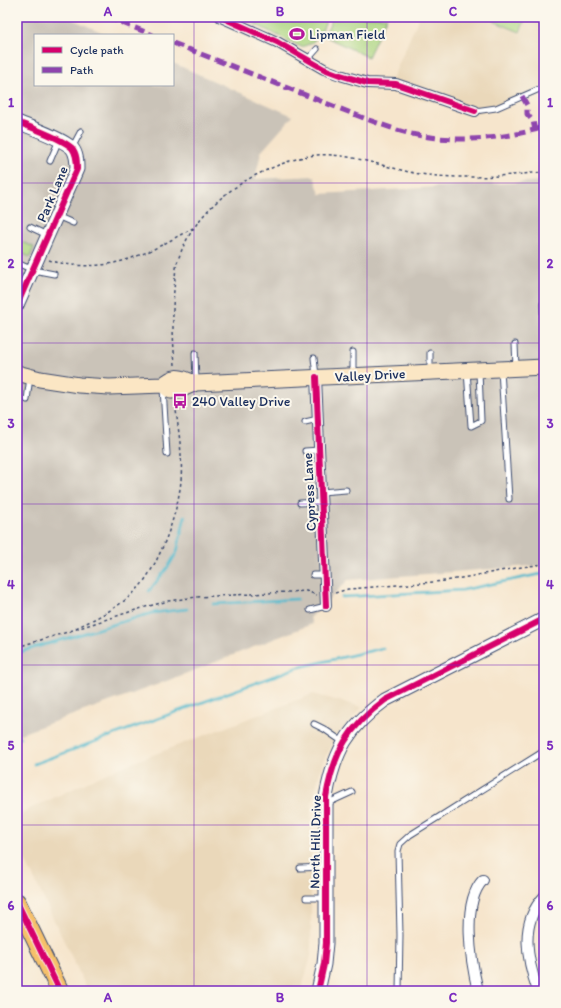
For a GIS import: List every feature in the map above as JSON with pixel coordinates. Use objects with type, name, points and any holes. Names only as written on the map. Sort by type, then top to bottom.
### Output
[{"type":"main road","name":"Valley Drive","points":[[23,374],[59,382],[90,386],[163,385],[171,391],[180,390],[196,383],[544,367]]},
{"type":"main road","points":[[17,902],[60,991]]},
{"type":"street","points":[[221,17],[277,42],[324,69],[367,83],[396,84],[476,111]]},
{"type":"street","name":"Park Lane","points":[[17,122],[59,140],[72,148],[76,155],[77,162],[77,169],[33,270],[22,289],[17,305]]},
{"type":"street","name":"Cypress Lane","points":[[316,377],[326,606]]},
{"type":"street","name":"North Hill Drive","points":[[318,991],[324,964],[326,943],[326,797],[329,779],[335,761],[344,743],[356,726],[385,700],[544,619]]},
{"type":"street","points":[[478,991],[472,963],[470,929],[473,896],[483,880]]},
{"type":"street","points":[[538,991],[529,957],[527,933],[536,906],[544,897]]},
{"type":"lane","points":[[308,59],[317,48]]},
{"type":"lane","points":[[476,111],[496,108],[544,87]]},
{"type":"lane","points":[[72,148],[82,132]]},
{"type":"lane","points":[[50,162],[59,140]]},
{"type":"lane","points":[[56,216],[73,223]]},
{"type":"lane","points":[[30,227],[48,236]]},
{"type":"lane","points":[[17,262],[33,270],[54,274]]},
{"type":"lane","points":[[543,304],[544,332]]},
{"type":"lane","points":[[515,344],[516,368]]},
{"type":"lane","points":[[353,352],[353,376]]},
{"type":"lane","points":[[195,353],[196,383]]},
{"type":"lane","points":[[430,353],[430,372]]},
{"type":"lane","points":[[314,358],[316,377]]},
{"type":"lane","points":[[501,369],[509,499]]},
{"type":"lane","points":[[473,370],[481,421],[471,426],[473,370]]},
{"type":"lane","points":[[23,374],[27,400]]},
{"type":"lane","points":[[163,385],[167,454]]},
{"type":"lane","points":[[304,422],[318,419]]},
{"type":"lane","points":[[305,451],[319,450]]},
{"type":"lane","points":[[300,503],[346,490]]},
{"type":"lane","points":[[313,575],[325,575]]},
{"type":"lane","points":[[310,610],[326,606]]},
{"type":"lane","points":[[314,724],[344,743]]},
{"type":"lane","points":[[399,991],[400,935],[398,851],[400,844],[410,835],[544,751]]},
{"type":"lane","points":[[327,803],[352,792]]},
{"type":"lane","points":[[300,868],[326,867]]},
{"type":"lane","points":[[306,898],[326,898]]},
{"type":"path","points":[[176,372],[172,333],[175,281],[178,260],[194,227],[219,199],[239,184],[265,171],[291,161],[316,155],[342,156],[420,174],[451,178],[544,172]]},
{"type":"path","points":[[38,257],[56,262],[80,265],[99,265],[117,262],[136,257],[155,249],[194,227]]},
{"type":"path","points":[[70,631],[113,609],[127,598],[141,584],[164,545],[171,528],[181,481],[175,400]]},
{"type":"path","points":[[17,647],[142,608],[175,600],[197,597],[306,591],[315,595],[326,594],[348,589],[445,581],[544,564]]},
{"type":"shaded area","points":[[17,17],[67,17],[106,34],[34,34],[34,86],[174,86],[174,63],[293,116],[261,152],[255,179],[314,176],[320,194],[544,181],[544,565],[348,580],[310,618],[312,624],[159,684],[17,735]]},
{"type":"shaded area","points":[[419,17],[544,17],[544,87],[478,113],[387,91]]},
{"type":"shaded area","points":[[313,694],[362,707],[337,737],[323,761],[311,806],[311,956],[301,991],[88,991],[17,843],[17,827],[23,812],[116,769]]},
{"type":"green space","name":"Lipman Field","points":[[240,17],[328,17],[321,32],[315,40],[301,47]]},
{"type":"green space","points":[[333,17],[387,17],[368,57],[324,36]]},
{"type":"green space","points":[[495,17],[526,17],[520,32],[493,21]]},
{"type":"green space","points":[[17,240],[34,247],[30,257],[17,251]]},
{"type":"waterway","points":[[149,591],[168,567],[177,552],[185,516]]},
{"type":"waterway","points":[[342,597],[463,590],[544,574]]},
{"type":"waterway","points":[[213,604],[297,599]]},
{"type":"waterway","points":[[17,653],[152,613],[187,609]]},
{"type":"waterway","points":[[34,764],[296,668],[383,648]]},
{"type":"waterway","points":[[17,737],[21,738]]},
{"type":"marked path","points":[[107,17],[150,34]]},
{"type":"marked path","points":[[174,43],[369,120],[415,135],[437,138],[468,139],[499,137],[544,127]]},
{"type":"marked path","points":[[522,96],[527,105],[527,114],[533,121],[535,130]]},
{"type":"cycle path","points":[[221,17],[277,42],[324,69],[340,75],[367,83],[396,84],[475,111]]},
{"type":"cycle path","points":[[17,122],[67,144],[74,150],[77,161],[77,169],[17,305]]},
{"type":"cycle path","points":[[316,377],[326,606]]},
{"type":"cycle path","points":[[318,991],[324,964],[326,943],[326,797],[333,767],[345,742],[361,720],[385,700],[544,619]]},
{"type":"cycle path","points":[[17,902],[60,991]]},
{"type":"place","name":"Lipman Field","points":[[297,34]]},
{"type":"place","name":"240 Valley Drive","points":[[180,401]]}]
